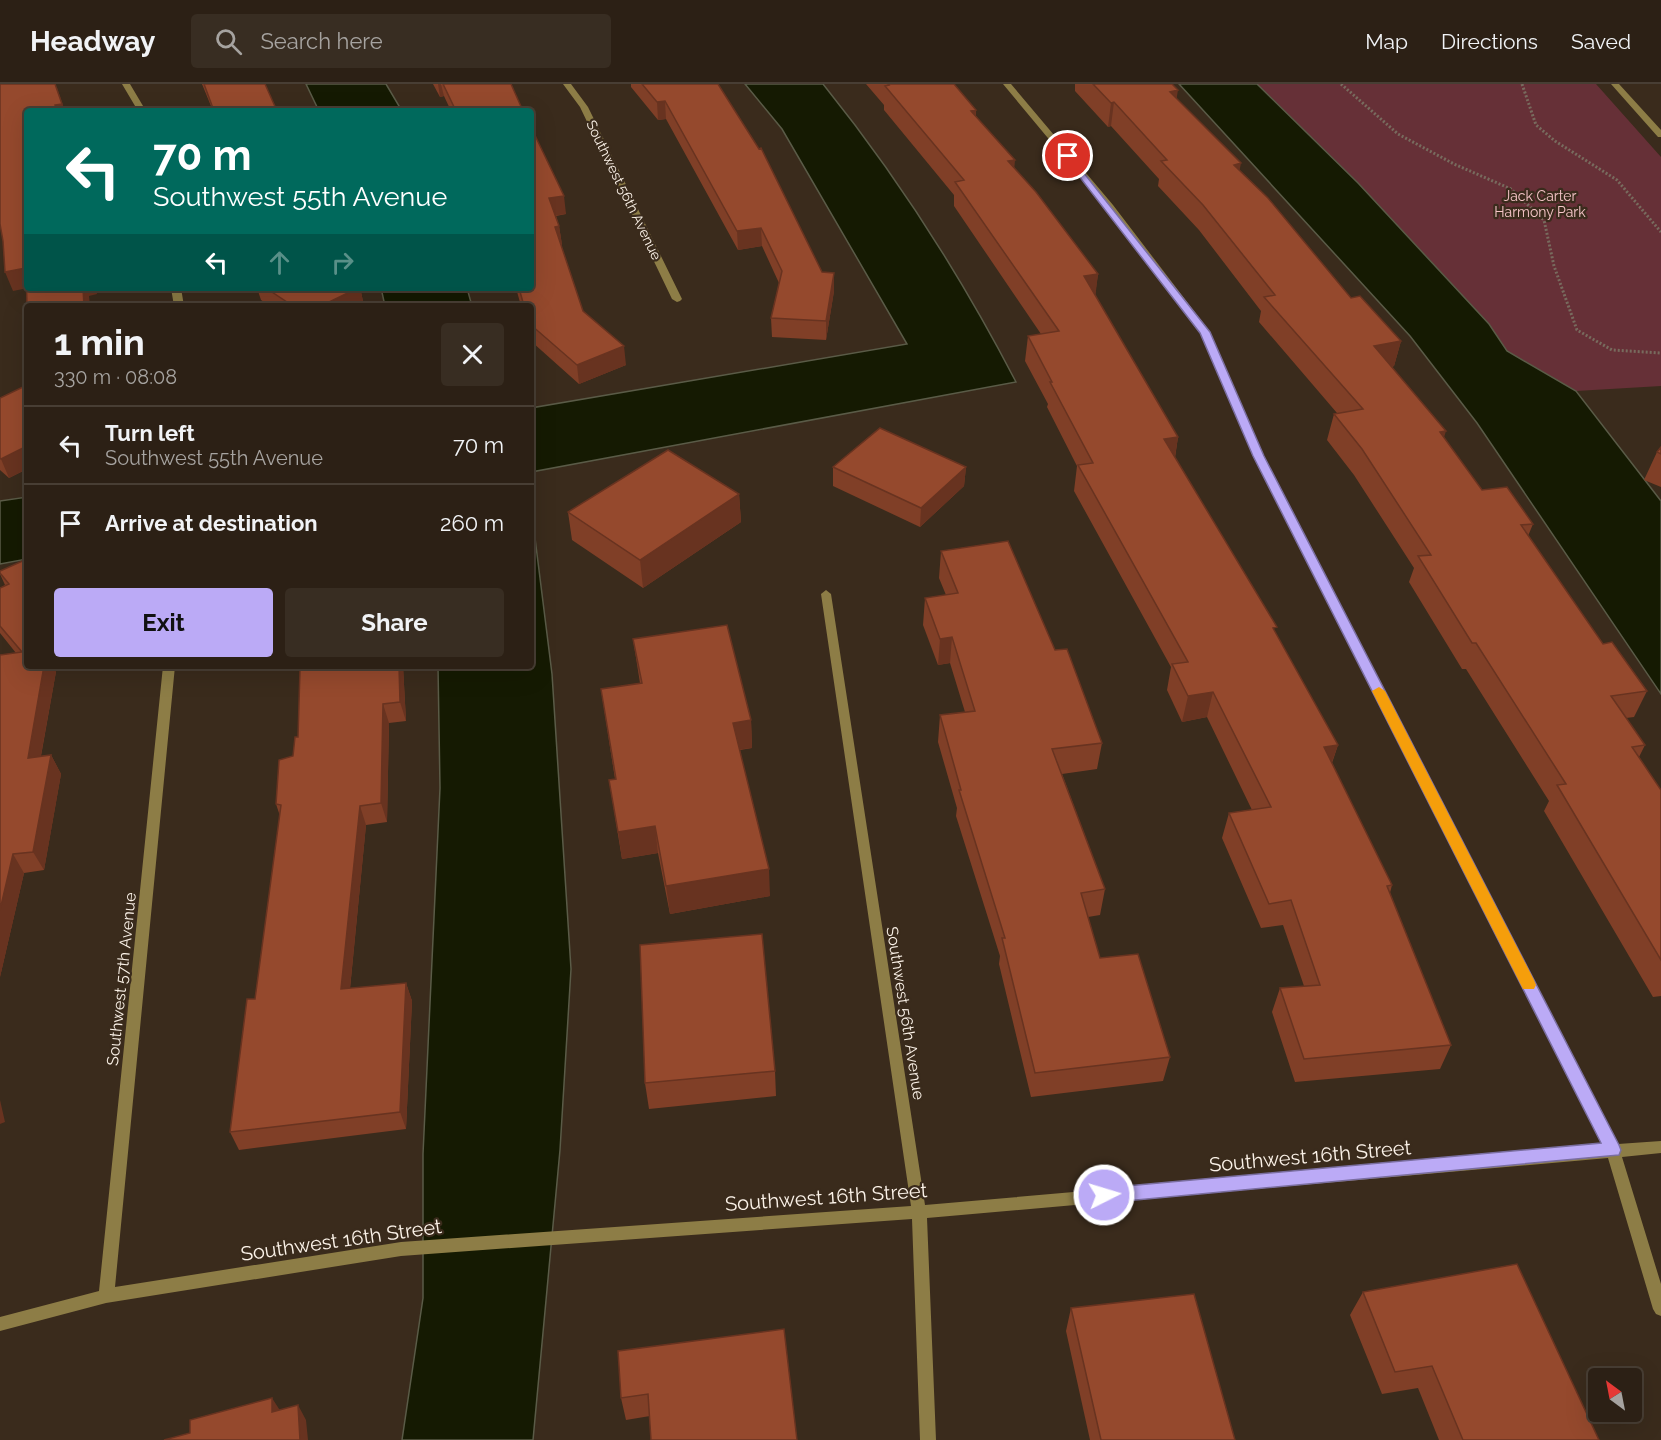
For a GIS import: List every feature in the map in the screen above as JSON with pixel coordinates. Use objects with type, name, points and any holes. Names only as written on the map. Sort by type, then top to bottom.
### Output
[{"type":"street","points":[[126,84],[140,108]]},
{"type":"street","name":"Southwest 56th Avenue","points":[[567,84],[584,107],[677,298]]},
{"type":"street","points":[[1007,84],[1110,207],[1205,332],[1258,456],[1613,1150],[1661,1309]]},
{"type":"street","points":[[1615,84],[1661,135]]},
{"type":"street","name":"Southwest 56th Avenue","points":[[826,594],[920,1212],[928,1440]]},
{"type":"street","name":"Southwest 57th Avenue","points":[[106,1296],[169,669]]},
{"type":"street","name":"Southwest 16th Street","points":[[0,1324],[106,1296],[401,1249],[920,1212],[1613,1150],[1661,1148]]},
{"type":"path","points":[[1341,84],[1355,99],[1398,134],[1454,164],[1511,189],[1544,220],[1557,275],[1577,330],[1612,350],[1661,353]]},
{"type":"path","points":[[1522,84],[1536,125],[1555,141],[1617,180],[1661,232]]},
{"type":"green space","name":"Jack Carter Harmony Park","points":[[1257,84],[1596,84],[1661,157],[1661,386],[1576,391],[1507,351],[1489,324],[1358,183]]},
{"type":"shaded area","points":[[306,84],[386,84],[400,108],[318,108]]},
{"type":"shaded area","points":[[745,84],[823,84],[903,191],[927,228],[1016,382],[534,471],[534,407],[907,344],[782,129]]},
{"type":"shaded area","points":[[1179,84],[1257,84],[1358,183],[1489,324],[1507,351],[1576,391],[1661,501],[1661,694],[1477,423],[1410,336]]},
{"type":"shaded area","points":[[382,291],[468,291],[471,303],[384,303]]},
{"type":"shaded area","points":[[24,497],[24,560],[0,564],[0,501]]},
{"type":"shaded area","points":[[534,530],[552,674],[571,969],[560,1150],[533,1440],[402,1440],[423,1298],[423,1154],[440,788],[438,669],[534,669]]},
{"type":"building","points":[[0,84],[55,84],[62,104],[55,105],[56,108],[24,108],[24,268],[5,272],[0,224]]},
{"type":"building","points":[[204,84],[265,84],[276,108],[213,108]]},
{"type":"building","points":[[443,84],[511,84],[522,108],[455,108]]},
{"type":"building","points":[[642,84],[718,84],[759,149],[761,148],[822,272],[834,273],[826,321],[771,318],[782,271],[761,228],[737,231],[665,101],[657,102]]},
{"type":"building","points":[[888,84],[954,84],[976,110],[971,111],[1015,160],[1008,161],[1036,192],[1098,274],[1084,276],[1178,437],[1164,439],[1277,627],[1273,628],[1338,745],[1324,747],[1392,885],[1387,886],[1451,1045],[1304,1059],[1280,988],[1320,985],[1291,900],[1269,904],[1229,813],[1271,807],[1213,692],[1188,696],[1172,664],[1188,662],[1078,465],[1093,463],[1028,336],[1059,331],[955,182],[964,180],[885,86]]},
{"type":"building","points":[[1093,84],[1172,84],[1178,90],[1170,92],[1241,163],[1234,165],[1268,198],[1351,298],[1360,296],[1401,341],[1374,346],[1446,431],[1440,432],[1482,490],[1507,487],[1533,524],[1521,525],[1603,644],[1612,642],[1647,691],[1611,696],[1645,745],[1632,747],[1661,790],[1661,960],[1557,785],[1566,784],[1476,643],[1472,643],[1418,556],[1431,555],[1362,449],[1334,414],[1363,409],[1264,297],[1275,295],[1203,205],[1161,161],[1167,160],[1114,102],[1111,103]]},
{"type":"building","points":[[534,133],[564,196],[549,198],[559,226],[555,227],[583,311],[624,346],[577,365],[534,328],[534,303],[523,303],[520,291],[534,291]]},
{"type":"building","points":[[27,291],[83,291],[84,303],[27,303]]},
{"type":"building","points":[[270,291],[352,291],[327,303],[288,303]]},
{"type":"building","points":[[24,386],[24,448],[1,459],[0,458],[0,398]]},
{"type":"building","points":[[880,428],[966,467],[921,508],[833,467]]},
{"type":"building","points":[[668,450],[739,494],[640,560],[568,512]]},
{"type":"building","points":[[1008,541],[1055,650],[1067,649],[1102,743],[1052,749],[1105,889],[1081,893],[1100,958],[1138,954],[1170,1057],[1035,1073],[1002,938],[1005,938],[959,790],[961,790],[940,715],[975,711],[952,637],[940,639],[925,598],[958,593],[941,551]]},
{"type":"building","points":[[24,560],[24,669],[43,669],[28,758],[51,755],[33,852],[13,854],[0,910],[0,655],[22,652],[0,626],[0,588],[9,584],[0,571]]},
{"type":"building","points":[[727,625],[751,720],[733,723],[769,869],[666,886],[655,826],[618,832],[609,780],[616,779],[601,689],[642,683],[633,639]]},
{"type":"building","points":[[300,669],[399,669],[400,702],[383,704],[381,803],[360,806],[341,989],[406,983],[400,1112],[230,1132],[247,999],[255,999],[281,805],[276,804],[279,760],[293,756],[295,737],[298,737]]},
{"type":"building","points":[[762,934],[775,1071],[645,1083],[640,945]]},
{"type":"building","points":[[1517,1264],[1588,1416],[1588,1422],[1591,1422],[1599,1440],[1463,1440],[1432,1366],[1395,1372],[1363,1292]]},
{"type":"building","points":[[1194,1294],[1235,1440],[1101,1440],[1071,1308]]},
{"type":"building","points":[[784,1329],[797,1440],[651,1440],[648,1394],[621,1398],[618,1351]]},
{"type":"building","points":[[272,1398],[272,1412],[298,1405],[300,1440],[164,1440],[190,1433],[190,1420]]},
{"type":"slow traffic","points":[[1379,691],[1529,985]]},
{"type":"route","points":[[1068,156],[1110,207],[1205,332],[1258,456],[1613,1150],[1104,1195]]}]
